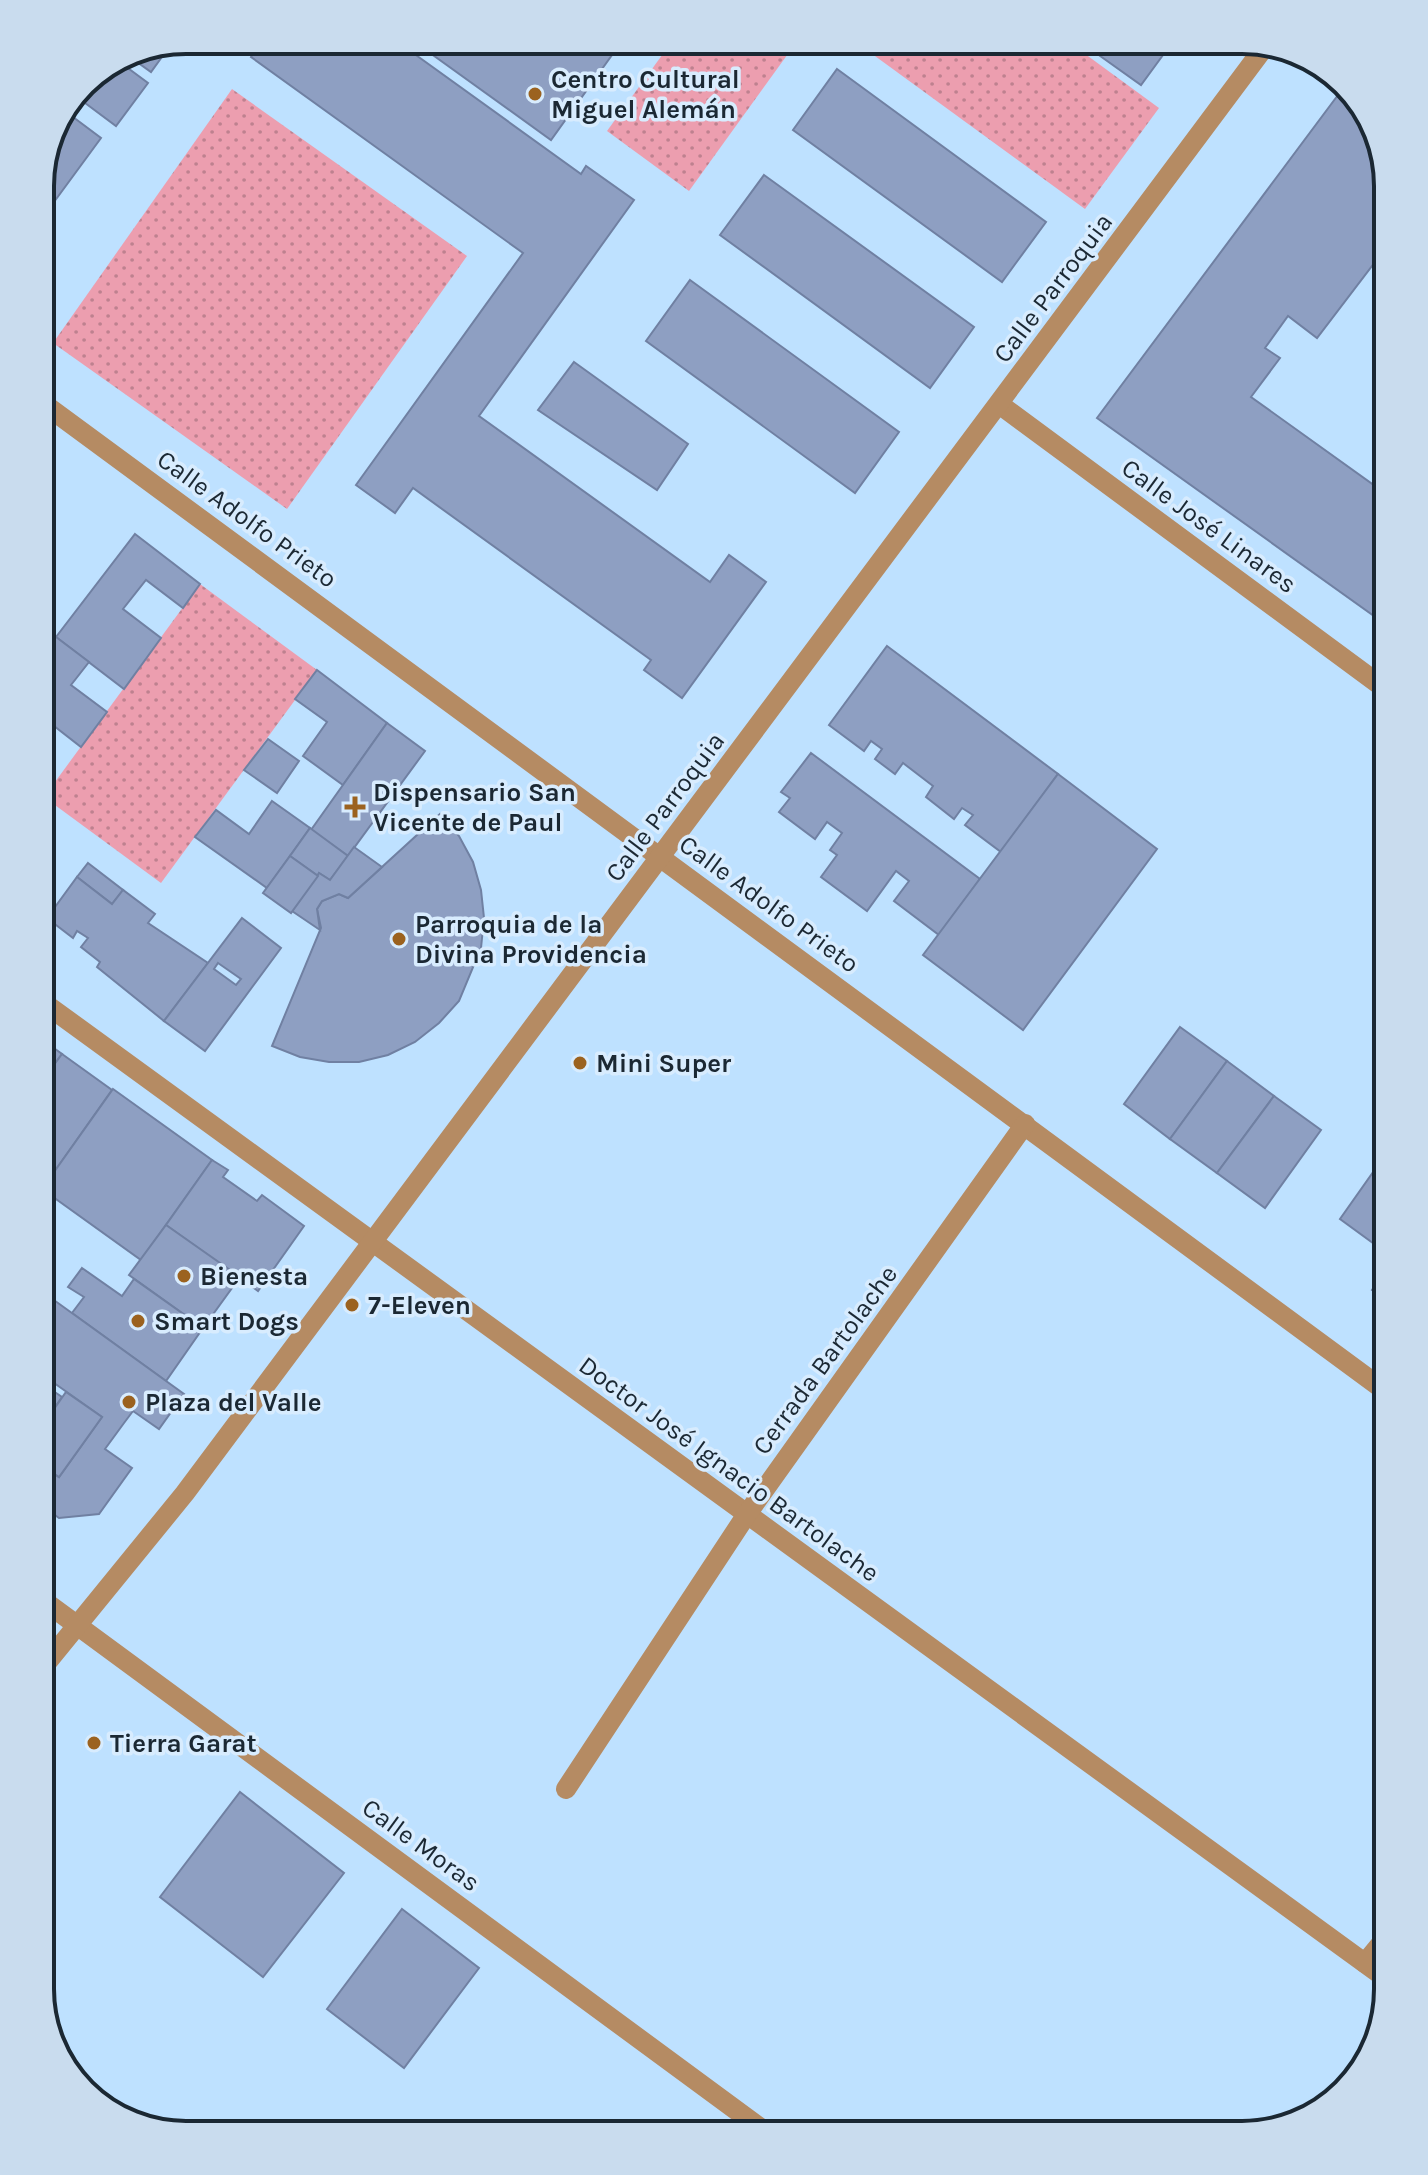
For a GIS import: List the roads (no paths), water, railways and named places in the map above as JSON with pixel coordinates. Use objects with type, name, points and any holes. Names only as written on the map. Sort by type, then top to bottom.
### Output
[{"type":"street","name":"Calle Parroquia","points":[[54,1654],[185,1493],[1258,55]]},
{"type":"street","name":"Calle José Linares","points":[[999,404],[1374,681]]},
{"type":"street","name":"Calle Adolfo Prieto","points":[[54,411],[1374,1383]]},
{"type":"street","name":"Doctor José Ignacio Bartolache","points":[[54,1010],[1374,1970]]},
{"type":"street","name":"Cerrada Bartolache","points":[[566,1789],[747,1514],[1025,1124]]},
{"type":"street","name":"Calle Moras","points":[[54,1609],[747,2121]]},
{"type":"street","points":[[1365,1963],[1374,1952]]},
{"type":"place","name":"Centro Cultural Miguel Alemán","points":[[535,94]]},
{"type":"place","name":"Dispensario San Vicente de Paul","points":[[355,807]]},
{"type":"place","name":"Parroquia de la Divina Providencia","points":[[399,939]]},
{"type":"place","name":"Mini Super","points":[[580,1063]]},
{"type":"place","name":"Bienesta","points":[[184,1276]]},
{"type":"place","name":"7-Eleven","points":[[352,1305]]},
{"type":"place","name":"Smart Dogs","points":[[138,1321]]},
{"type":"place","name":"Plaza del Valle","points":[[129,1402]]},
{"type":"place","name":"Tierra Garat","points":[[94,1743]]}]
